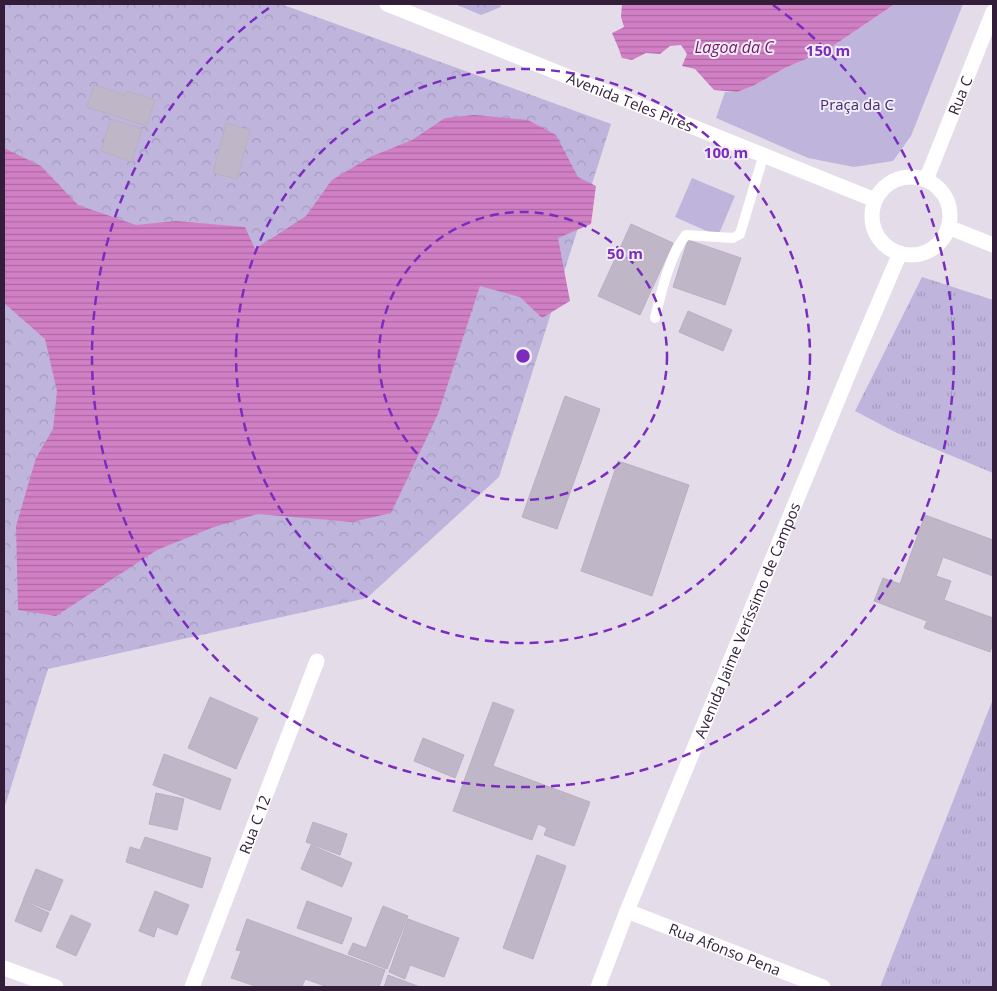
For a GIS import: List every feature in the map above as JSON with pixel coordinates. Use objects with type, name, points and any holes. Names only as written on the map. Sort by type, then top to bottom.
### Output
[{"type":"street","name":"Avenida Teles Pires","points":[[387,4],[875,200]]},
{"type":"street","name":"Rua C","points":[[926,180],[993,12]]},
{"type":"street","points":[[902,177],[926,180],[936,186],[943,194],[948,205],[950,216],[948,227],[942,238],[934,247],[912,255],[888,248],[879,238],[873,226],[872,213],[875,200],[882,189],[902,177]]},
{"type":"street","points":[[948,227],[993,245]]},
{"type":"street","name":"Avenida Jaime Veríssimo de Campos","points":[[598,987],[627,911],[900,253]]},
{"type":"street","name":"Rua C 12","points":[[192,987],[317,661]]},
{"type":"street","name":"Rua Afonso Pena","points":[[627,911],[823,987]]},
{"type":"street","points":[[4,968],[56,987]]},
{"type":"lane","points":[[655,318],[662,289],[679,242],[686,234],[733,238],[740,234],[764,154]]},
{"type":"green space","points":[[4,4],[281,4],[611,124],[499,477],[367,598],[48,669],[4,809]]},
{"type":"green space","points":[[455,4],[500,4],[501,7],[481,15]]},
{"type":"green space","name":"Praça da C","points":[[895,4],[963,4],[911,136],[893,161],[854,167],[808,158],[716,118],[725,92],[737,92],[753,86],[785,68],[827,50]]},
{"type":"green space","points":[[692,178],[735,196],[718,236],[675,217]]},
{"type":"green space","points":[[922,277],[993,300],[993,473],[897,433],[855,411]]},
{"type":"green space","points":[[993,699],[993,987],[880,987]]},
{"type":"water","name":"Lagoa da C","points":[[622,4],[895,4],[827,50],[737,92],[714,90],[695,69],[682,66],[687,54],[681,45],[670,46],[660,54],[646,53],[632,60],[622,58],[612,33],[624,27],[621,17]]},
{"type":"water","points":[[474,115],[528,120],[556,135],[578,177],[596,186],[591,224],[558,238],[570,301],[542,318],[520,297],[480,286],[438,414],[391,513],[352,522],[258,514],[214,527],[157,550],[56,616],[18,610],[16,526],[36,458],[53,429],[57,391],[45,339],[4,303],[4,148],[41,166],[78,205],[136,225],[176,221],[245,227],[255,249],[306,216],[332,180],[370,157],[412,140],[445,118]]},
{"type":"building","points":[[94,85],[125,95],[127,91],[155,100],[147,126],[87,107]]},
{"type":"building","points":[[111,119],[142,129],[132,162],[101,151]]},
{"type":"building","points":[[226,123],[250,130],[237,179],[213,173]]},
{"type":"building","points":[[631,224],[673,243],[640,315],[598,296]]},
{"type":"building","points":[[688,240],[741,258],[725,305],[673,287]]},
{"type":"building","points":[[688,311],[732,330],[723,351],[679,332]]},
{"type":"building","points":[[565,396],[600,409],[557,529],[522,517]]},
{"type":"building","points":[[618,461],[689,485],[652,596],[581,571]]},
{"type":"building","points":[[925,515],[993,540],[993,576],[943,557],[936,576],[951,581],[944,600],[993,618],[993,643],[990,652],[924,628],[927,621],[874,601],[883,578],[900,584]]},
{"type":"building","points":[[210,697],[258,718],[236,769],[188,748]]},
{"type":"building","points":[[493,702],[514,710],[493,766],[590,802],[574,846],[544,835],[547,828],[538,824],[532,840],[453,811]]},
{"type":"building","points":[[423,738],[464,755],[455,778],[414,761]]},
{"type":"building","points":[[164,754],[231,779],[220,810],[153,785]]},
{"type":"building","points":[[156,793],[184,799],[177,830],[149,824]]},
{"type":"building","points":[[313,822],[347,834],[340,855],[306,842]]},
{"type":"building","points":[[145,837],[211,858],[202,888],[126,862],[130,847],[140,850]]},
{"type":"building","points":[[311,845],[352,863],[342,887],[301,869]]},
{"type":"building","points":[[537,855],[566,866],[533,959],[503,948]]},
{"type":"building","points":[[36,869],[63,880],[50,911],[23,900]]},
{"type":"building","points":[[155,891],[189,905],[177,935],[157,927],[154,937],[139,931]]},
{"type":"building","points":[[23,901],[49,913],[41,932],[15,921]]},
{"type":"building","points":[[307,901],[352,918],[342,944],[297,928]]},
{"type":"building","points":[[383,906],[408,916],[387,969],[348,954],[353,943],[366,948]]},
{"type":"building","points":[[71,915],[91,924],[76,956],[56,947]]},
{"type":"building","points":[[247,919],[385,970],[379,987],[328,987],[305,979],[302,987],[258,987],[231,978],[241,951],[236,950]]},
{"type":"building","points":[[408,919],[459,938],[444,977],[410,965],[405,979],[389,972]]},
{"type":"building","points":[[388,975],[420,987],[384,987]]}]
